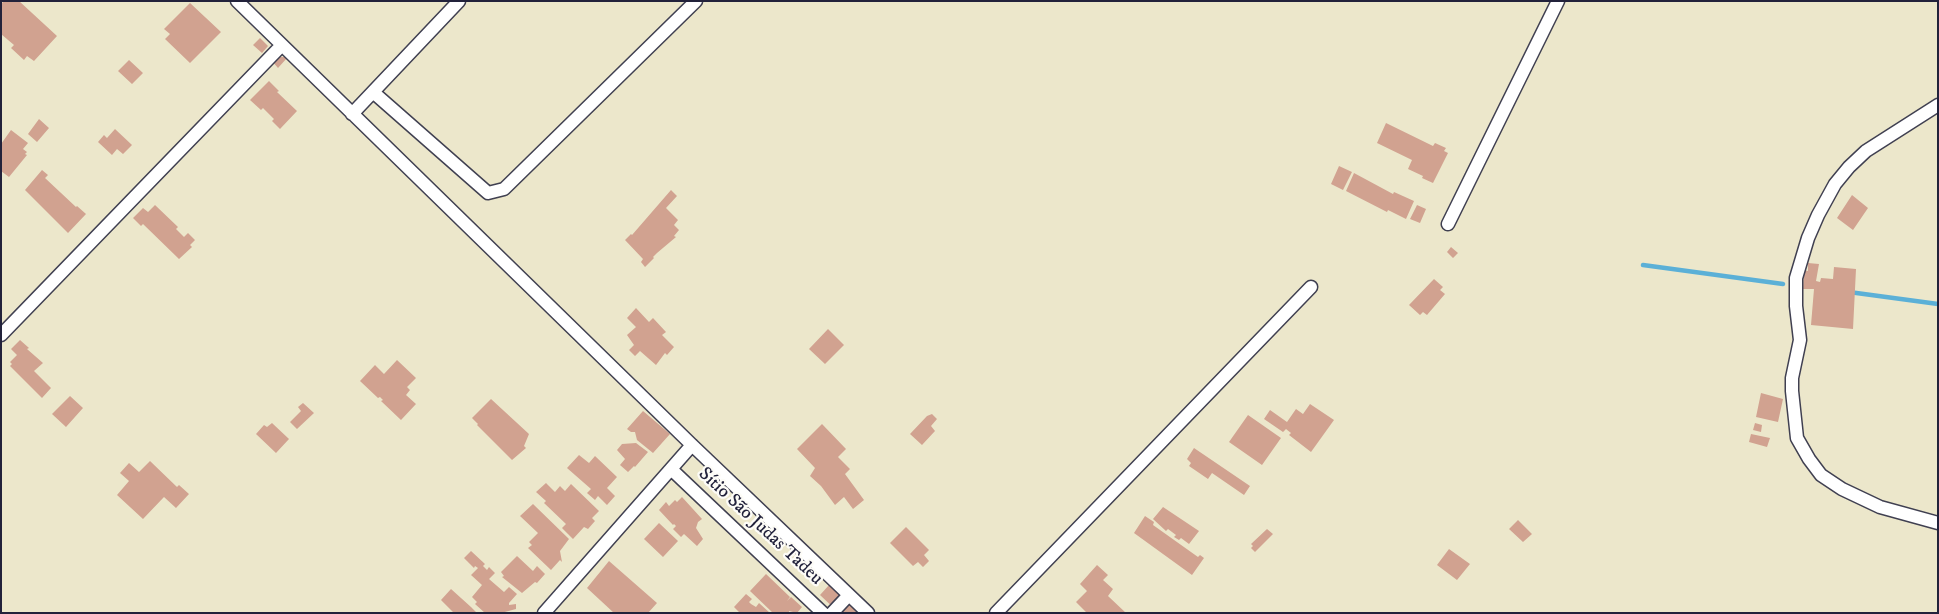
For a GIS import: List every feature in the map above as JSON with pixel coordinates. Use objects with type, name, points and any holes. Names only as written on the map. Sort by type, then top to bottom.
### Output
[{"type":"street","points":[[237,1],[692,445],[868,613]]},
{"type":"street","points":[[352,114],[459,1]]},
{"type":"street","points":[[373,92],[488,193],[504,189],[696,1]]},
{"type":"street","points":[[1448,224],[1558,1]]},
{"type":"street","points":[[1,335],[282,45]]},
{"type":"street","points":[[1938,106],[1866,151],[1835,184],[1818,215],[1808,238],[1796,278],[1796,306],[1800,340],[1792,378],[1792,391],[1797,438],[1821,475],[1842,489],[1880,507],[1938,523]]},
{"type":"street","points":[[996,613],[1311,287]]},
{"type":"street","name":"Sítio São Judas Tadeu","points":[[544,613],[692,445]]},
{"type":"street","name":"Sítio São Judas Tadeu","points":[[671,469],[824,613]]},
{"type":"street","points":[[832,613],[849,595]]},
{"type":"building","points":[[4,1],[19,1],[57,36],[34,61],[27,56],[24,60],[11,48],[14,45],[1,34],[1,4]]},
{"type":"building","points":[[190,3],[221,32],[190,63],[165,39],[170,34],[164,29]]},
{"type":"building","points":[[260,38],[268,46],[262,53],[253,45]]},
{"type":"building","points":[[275,57],[287,58],[278,68],[272,61]]},
{"type":"building","points":[[129,60],[143,73],[132,84],[118,71]]},
{"type":"building","points":[[269,81],[279,91],[277,92],[297,111],[280,129],[272,121],[274,119],[263,108],[261,110],[250,100]]},
{"type":"building","points":[[39,119],[49,128],[37,142],[28,134]]},
{"type":"building","points":[[1386,123],[1433,146],[1435,143],[1446,148],[1444,151],[1448,153],[1433,183],[1408,169],[1412,160],[1377,143]]},
{"type":"building","points":[[115,129],[132,145],[123,154],[117,149],[112,155],[98,142],[104,135],[107,138]]},
{"type":"building","points":[[11,130],[28,143],[23,149],[27,152],[25,154],[27,155],[9,177],[1,171],[1,144]]},
{"type":"building","points":[[1339,166],[1352,172],[1343,190],[1331,184]]},
{"type":"building","points":[[42,170],[48,175],[45,178],[86,214],[68,233],[25,190]]},
{"type":"building","points":[[1354,173],[1393,194],[1394,192],[1414,201],[1406,219],[1388,210],[1387,212],[1346,191]]},
{"type":"building","points":[[671,190],[677,196],[666,208],[678,220],[674,225],[679,230],[674,236],[676,237],[657,253],[645,267],[641,262],[643,259],[625,240],[632,235]]},
{"type":"building","points":[[1852,195],[1868,208],[1853,230],[1837,218]]},
{"type":"building","points":[[155,205],[178,227],[176,229],[184,237],[188,233],[195,240],[190,245],[192,247],[179,259],[143,224],[141,226],[133,218],[143,208],[148,212]]},
{"type":"building","points":[[1417,205],[1426,209],[1420,223],[1410,219]]},
{"type":"building","points":[[1451,247],[1458,253],[1453,258],[1447,252]]},
{"type":"building","points":[[1808,263],[1819,264],[1816,281],[1820,282],[1821,278],[1833,279],[1834,267],[1856,269],[1853,329],[1811,325],[1814,289],[1803,289],[1804,270],[1808,271]]},
{"type":"building","points":[[1434,279],[1443,287],[1440,290],[1445,294],[1427,315],[1423,312],[1420,315],[1409,305]]},
{"type":"building","points":[[636,308],[649,322],[653,318],[666,332],[662,335],[674,347],[667,355],[665,353],[656,365],[640,351],[635,356],[629,350],[634,345],[627,335],[636,327],[627,318]]},
{"type":"building","points":[[828,329],[844,345],[825,364],[809,349]]},
{"type":"building","points":[[20,340],[43,363],[34,371],[51,388],[42,398],[10,366],[12,364],[10,362],[17,355],[11,349]]},
{"type":"building","points":[[397,360],[416,378],[407,387],[410,390],[406,395],[416,404],[401,420],[381,401],[383,400],[380,397],[378,398],[360,381],[375,365],[384,374]]},
{"type":"building","points":[[1761,393],[1783,399],[1778,422],[1756,417]]},
{"type":"building","points":[[70,396],[83,408],[66,427],[52,414]]},
{"type":"building","points":[[491,399],[529,434],[524,446],[526,448],[512,460],[472,418]]},
{"type":"building","points":[[303,403],[314,413],[297,429],[290,422],[301,411],[298,407]]},
{"type":"building","points":[[1310,404],[1334,420],[1311,452],[1289,435],[1291,433],[1286,429],[1283,432],[1264,419],[1270,410],[1287,422],[1296,409],[1303,414]]},
{"type":"building","points":[[643,411],[670,434],[653,453],[637,440],[635,432],[627,429]]},
{"type":"building","points":[[932,414],[937,419],[931,426],[935,431],[922,445],[910,434],[927,416]]},
{"type":"building","points":[[1248,415],[1281,438],[1262,465],[1229,442]]},
{"type":"building","points":[[272,423],[289,439],[276,453],[256,434],[264,425],[267,427]]},
{"type":"building","points":[[1755,423],[1762,425],[1761,432],[1753,430]]},
{"type":"building","points":[[822,424],[846,449],[838,457],[850,469],[845,474],[864,500],[853,509],[844,497],[835,505],[821,486],[810,476],[815,468],[797,449]]},
{"type":"building","points":[[1751,434],[1770,438],[1767,447],[1749,442]]},
{"type":"building","points":[[636,443],[648,452],[628,472],[620,465],[625,459],[617,450],[622,444]]},
{"type":"building","points":[[1194,448],[1250,486],[1244,495],[1212,473],[1208,479],[1189,466],[1191,463],[1187,459]]},
{"type":"building","points":[[579,455],[589,463],[595,456],[617,477],[607,488],[615,496],[607,505],[598,496],[595,500],[587,493],[591,489],[567,468]]},
{"type":"building","points":[[150,461],[177,487],[179,485],[189,494],[176,508],[164,497],[143,519],[117,495],[129,481],[120,473],[129,463],[139,472]]},
{"type":"building","points":[[546,483],[555,492],[560,486],[565,491],[571,484],[599,511],[592,518],[595,521],[588,529],[584,527],[573,539],[562,528],[566,524],[544,503],[546,501],[536,492]]},
{"type":"building","points":[[682,497],[702,519],[698,522],[696,528],[703,539],[697,546],[684,534],[681,537],[673,529],[676,526],[659,510],[666,502],[669,506],[675,500],[677,502]]},
{"type":"building","points":[[533,504],[569,539],[560,551],[562,562],[560,560],[551,570],[528,548],[532,545],[529,542],[538,533],[520,516]]},
{"type":"building","points":[[1163,507],[1199,531],[1189,544],[1181,538],[1179,540],[1174,537],[1176,535],[1168,529],[1166,531],[1153,519]]},
{"type":"building","points":[[1145,516],[1154,522],[1153,525],[1198,557],[1200,555],[1204,558],[1192,575],[1134,533]]},
{"type":"building","points":[[1518,520],[1532,534],[1523,542],[1509,529]]},
{"type":"building","points":[[659,523],[678,541],[663,557],[644,539]]},
{"type":"building","points":[[906,527],[929,550],[924,555],[929,561],[923,567],[918,562],[913,566],[890,543]]},
{"type":"building","points":[[1267,529],[1273,534],[1255,552],[1251,548],[1253,546],[1251,544]]},
{"type":"building","points":[[1449,549],[1470,564],[1457,580],[1437,565]]},
{"type":"building","points":[[471,551],[485,564],[483,566],[487,570],[489,567],[495,573],[489,579],[504,592],[509,587],[517,594],[509,603],[509,605],[516,604],[516,609],[501,613],[485,613],[475,604],[477,602],[472,597],[482,585],[471,575],[478,568],[475,566],[474,568],[464,558]]},
{"type":"building","points":[[517,556],[533,571],[537,566],[545,574],[537,583],[535,582],[522,593],[502,577],[504,576],[501,572]]},
{"type":"building","points":[[609,561],[657,603],[648,613],[614,613],[587,588]]},
{"type":"building","points":[[1097,565],[1108,575],[1103,580],[1113,589],[1108,596],[1126,613],[1087,613],[1076,602],[1087,591],[1080,584]]},
{"type":"building","points":[[766,574],[790,597],[787,601],[791,597],[802,607],[797,613],[789,611],[789,613],[773,613],[750,591]]},
{"type":"building","points":[[830,584],[861,613],[839,613],[820,595]]},
{"type":"building","points":[[451,589],[477,613],[454,613],[441,600]]},
{"type":"building","points":[[746,594],[752,599],[749,602],[751,604],[756,607],[759,603],[770,613],[740,613],[734,607]]},
{"type":"waterway","points":[[1643,265],[1783,284]]},
{"type":"waterway","points":[[1849,292],[1938,304]]}]
